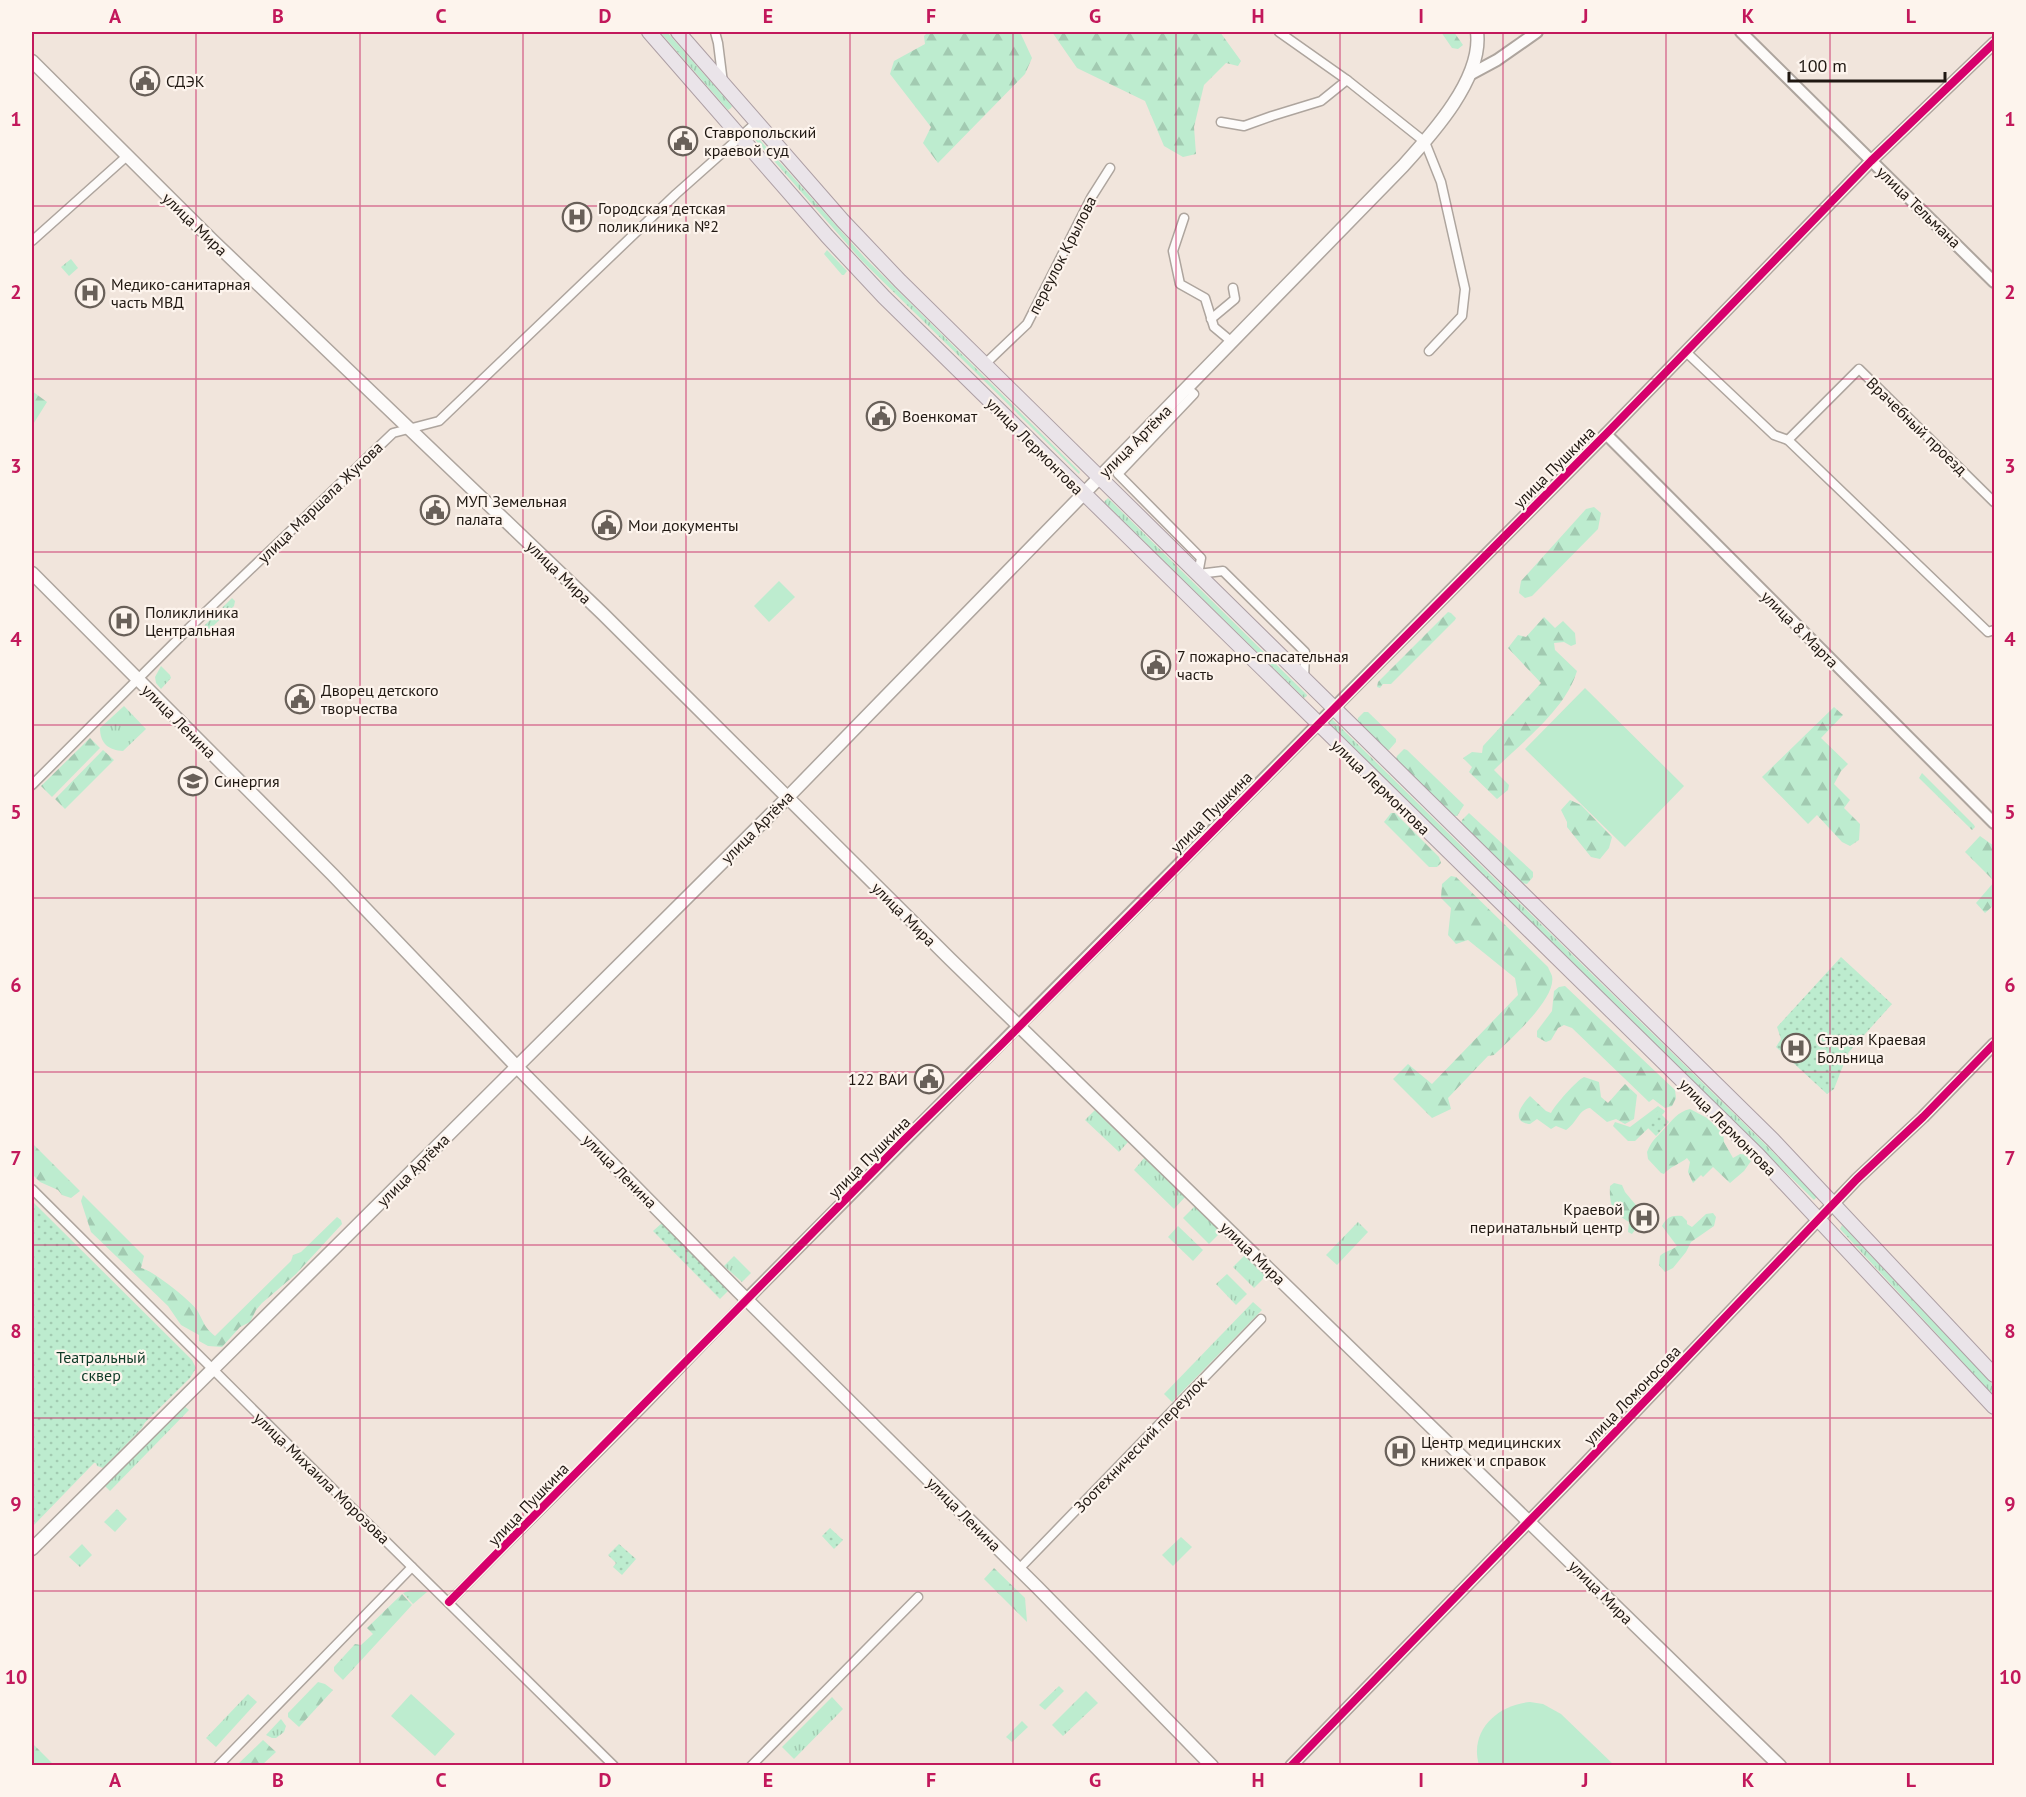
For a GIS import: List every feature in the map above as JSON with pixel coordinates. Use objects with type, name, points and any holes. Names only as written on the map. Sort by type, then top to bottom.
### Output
[{"type":"main road","name":"улица Лермонтова","points":[[649,32],[864,276],[1083,494],[1758,1155],[1995,1407]]},
{"type":"main road","name":"улица Лермонтова","points":[[678,32],[864,244],[984,365],[1773,1140],[1995,1375]]},
{"type":"main road","name":"улица Артёма","points":[[32,1550],[788,798],[1425,142],[1471,74],[1478,41],[1477,32]]},
{"type":"main road","name":"улица Мира","points":[[32,61],[228,256],[603,614],[942,952],[1780,1766]]},
{"type":"main road","name":"улица Ленина","points":[[32,573],[333,875],[747,1299],[1019,1569],[1212,1766]]},
{"type":"street","points":[[715,32],[723,83]]},
{"type":"street","points":[[1279,32],[1347,80],[1425,142],[1441,182],[1465,289],[1462,316],[1429,351]]},
{"type":"street","points":[[1471,74],[1497,60],[1537,32]]},
{"type":"street","name":"улица Тельмана","points":[[1742,32],[1995,282]]},
{"type":"street","name":"улица Пушкина","points":[[449,1602],[1317,723],[1606,434],[1871,160],[1995,43]]},
{"type":"street","points":[[1221,122],[1244,126],[1321,101],[1347,80]]},
{"type":"street","name":"улица Маршала Жукова","points":[[32,785],[393,433],[438,422],[676,194],[757,122]]},
{"type":"street","points":[[32,241],[127,156]]},
{"type":"street","name":"переулок Крылова","points":[[984,365],[1026,324],[1091,198],[1110,168]]},
{"type":"street","points":[[1184,218],[1173,252],[1180,284],[1205,298],[1214,327],[1232,342]]},
{"type":"street","points":[[1212,319],[1235,299],[1233,288]]},
{"type":"street","points":[[1686,352],[1774,435],[1788,440],[1988,632],[1995,630]]},
{"type":"street","name":"Врачебный проезд","points":[[1788,440],[1859,369],[1995,502]]},
{"type":"street","points":[[1187,388],[1194,394],[1118,474],[1201,558],[1198,574],[1223,571],[1305,652],[1304,679]]},
{"type":"street","name":"улица 8 Марта","points":[[1606,434],[1995,823]]},
{"type":"street","name":"улица Ломоносова","points":[[1291,1766],[1834,1203],[1995,1044]]},
{"type":"street","name":"улица Михаила Морозова","points":[[32,1189],[614,1766]]},
{"type":"street","name":"Зоотехнический переулок","points":[[1019,1569],[1261,1319]]},
{"type":"street","points":[[218,1766],[412,1567]]},
{"type":"street","points":[[751,1766],[918,1597]]},
{"type":"green space","points":[[660,32],[667,32],[732,106],[731,108],[728,110]]},
{"type":"green space","points":[[928,32],[1020,32],[1032,58],[1025,74],[938,163],[923,143],[931,127],[890,74],[894,61],[925,44],[924,36]]},
{"type":"green space","points":[[1052,32],[1220,32],[1241,61],[1238,66],[1226,63],[1204,85],[1194,127],[1196,154],[1183,157],[1164,146],[1145,101],[1077,68]]},
{"type":"green space","points":[[1441,32],[1454,32],[1463,45],[1458,49],[1452,48]]},
{"type":"green space","points":[[753,132],[865,258],[1080,472],[1079,474],[862,261],[752,136]]},
{"type":"green space","points":[[827,250],[847,271],[844,275],[824,254]]},
{"type":"green space","points":[[71,259],[78,268],[69,276],[61,267]]},
{"type":"green space","points":[[32,391],[47,402],[32,426]]},
{"type":"green space","points":[[1108,498],[1307,696],[1304,698],[1104,502]]},
{"type":"green space","points":[[1594,507],[1601,513],[1598,529],[1532,596],[1525,598],[1519,593],[1521,581],[1586,509]]},
{"type":"green space","points":[[779,581],[795,597],[769,622],[754,606]]},
{"type":"green space","points":[[232,598],[235,601],[234,606],[209,630],[203,632],[200,630]]},
{"type":"green space","points":[[1448,612],[1456,618],[1455,620],[1391,684],[1377,687],[1378,682]]},
{"type":"green space","points":[[1544,617],[1555,628],[1563,621],[1575,633],[1576,644],[1571,646],[1564,642],[1554,643],[1555,650],[1577,671],[1563,699],[1553,712],[1494,770],[1509,785],[1508,790],[1497,799],[1469,772],[1472,767],[1463,758],[1472,752],[1482,753],[1483,746],[1541,683],[1508,648],[1518,635],[1526,637]]},
{"type":"green space","points":[[161,666],[171,678],[161,689],[155,677]]},
{"type":"green space","points":[[1585,688],[1684,786],[1625,847],[1525,749]]},
{"type":"green space","points":[[124,706],[146,729],[123,751],[106,745],[100,734],[100,728]]},
{"type":"green space","points":[[1834,707],[1843,715],[1821,738],[1848,764],[1834,784],[1850,800],[1844,808],[1860,824],[1859,840],[1850,846],[1842,842],[1817,815],[1808,824],[1762,777]]},
{"type":"green space","points":[[1364,712],[1368,712],[1396,739],[1389,750],[1385,750],[1357,723],[1358,718]]},
{"type":"green space","points":[[1331,718],[1817,1197],[1814,1200],[1327,722]]},
{"type":"green space","points":[[90,738],[100,748],[52,797],[41,786]]},
{"type":"green space","points":[[1404,749],[1464,805],[1457,816],[1453,816],[1396,760]]},
{"type":"green space","points":[[103,750],[114,760],[65,809],[55,799]]},
{"type":"green space","points":[[1922,773],[1974,825],[1972,830],[1919,778]]},
{"type":"green space","points":[[1570,800],[1581,805],[1612,837],[1609,848],[1600,859],[1591,857],[1567,827],[1561,810]]},
{"type":"green space","points":[[1391,813],[1395,813],[1439,857],[1441,863],[1437,867],[1429,867],[1384,822]]},
{"type":"green space","points":[[1469,813],[1533,872],[1533,877],[1527,884],[1521,883],[1461,825],[1462,820]]},
{"type":"green space","points":[[1980,836],[1994,846],[1994,881],[1965,852]]},
{"type":"green space","points":[[1451,876],[1456,877],[1548,967],[1552,976],[1552,985],[1540,1007],[1520,1029],[1494,1055],[1488,1056],[1448,1098],[1451,1109],[1432,1118],[1393,1079],[1408,1064],[1432,1084],[1518,995],[1515,978],[1468,940],[1456,944],[1448,935],[1451,908],[1441,898],[1442,884]]},
{"type":"green space","points":[[1994,882],[1994,905],[1985,913],[1976,903]]},
{"type":"green space","points":[[1841,957],[1892,1004],[1848,1053],[1834,1089],[1827,1094],[1776,1047],[1781,1039],[1777,1027]]},
{"type":"green space","points":[[1565,986],[1675,1090],[1676,1098],[1672,1106],[1665,1108],[1653,1099],[1649,1102],[1572,1028],[1564,1025],[1558,1028],[1551,1040],[1546,1042],[1537,1037],[1537,1031],[1552,1011],[1554,991]]},
{"type":"green space","points":[[1584,1077],[1599,1082],[1601,1097],[1608,1103],[1625,1084],[1637,1095],[1634,1119],[1625,1124],[1616,1119],[1607,1122],[1590,1108],[1583,1111],[1566,1130],[1556,1126],[1551,1129],[1537,1119],[1530,1124],[1520,1120],[1521,1108],[1530,1096],[1551,1113],[1576,1083]]},
{"type":"green space","points":[[1658,1106],[1665,1111],[1664,1113],[1635,1141],[1628,1141],[1613,1126],[1615,1122],[1630,1127]]},
{"type":"green space","points":[[1690,1109],[1707,1118],[1723,1133],[1724,1142],[1733,1158],[1740,1154],[1748,1155],[1751,1161],[1744,1171],[1730,1183],[1713,1167],[1693,1183],[1688,1172],[1690,1162],[1687,1158],[1664,1174],[1648,1159],[1647,1152],[1654,1140],[1676,1117]]},
{"type":"green space","points":[[1095,1110],[1128,1142],[1119,1152],[1085,1120]]},
{"type":"green space","points":[[1658,1111],[1669,1122],[1656,1136],[1645,1125]]},
{"type":"green space","points":[[32,1143],[80,1191],[71,1198],[62,1195],[58,1190],[40,1182],[32,1174]]},
{"type":"green space","points":[[1145,1157],[1186,1196],[1174,1209],[1134,1170]]},
{"type":"green space","points":[[1614,1183],[1622,1185],[1645,1216],[1632,1234],[1628,1232],[1629,1222],[1619,1215],[1611,1204],[1610,1186]]},
{"type":"green space","points":[[83,1195],[144,1256],[141,1268],[162,1279],[187,1300],[215,1336],[291,1261],[293,1255],[301,1252],[337,1217],[342,1224],[296,1274],[262,1303],[250,1322],[240,1327],[222,1347],[208,1346],[199,1341],[199,1335],[181,1325],[168,1306],[91,1232],[81,1201]]},
{"type":"green space","name":"Театральный сквер","points":[[32,1201],[192,1360],[196,1368],[190,1378],[103,1464],[94,1463],[32,1527]]},
{"type":"green space","points":[[1195,1206],[1221,1232],[1209,1244],[1183,1218]]},
{"type":"green space","points":[[1713,1213],[1716,1217],[1714,1226],[1691,1242],[1673,1268],[1665,1272],[1659,1265],[1660,1256],[1677,1246],[1662,1226],[1666,1220],[1672,1216],[1682,1216],[1692,1227],[1706,1214]]},
{"type":"green space","points":[[1358,1222],[1368,1232],[1337,1265],[1326,1255]]},
{"type":"green space","points":[[662,1223],[729,1290],[720,1299],[653,1231]]},
{"type":"green space","points":[[1842,1225],[1994,1386],[1994,1396],[1840,1229]]},
{"type":"green space","points":[[1178,1226],[1203,1250],[1193,1261],[1168,1237]]},
{"type":"green space","points":[[1245,1255],[1266,1276],[1254,1288],[1233,1267]]},
{"type":"green space","points":[[734,1256],[751,1273],[742,1282],[724,1266]]},
{"type":"green space","points":[[1227,1274],[1247,1294],[1236,1305],[1216,1284]]},
{"type":"green space","points":[[1253,1302],[1262,1310],[1172,1402],[1164,1394]]},
{"type":"green space","points":[[184,1406],[189,1410],[110,1491],[105,1486]]},
{"type":"green space","points":[[147,1418],[142,1428],[103,1468],[97,1466],[96,1463]]},
{"type":"green space","points":[[117,1509],[127,1519],[115,1532],[104,1522]]},
{"type":"green space","points":[[830,1528],[843,1540],[834,1549],[822,1536]]},
{"type":"green space","points":[[1181,1537],[1192,1547],[1173,1566],[1162,1555]]},
{"type":"green space","points":[[82,1544],[92,1555],[80,1567],[69,1557]]},
{"type":"green space","points":[[619,1544],[636,1559],[622,1575],[613,1567],[616,1563],[608,1555]]},
{"type":"green space","points":[[994,1568],[1025,1598],[1027,1622],[984,1579]]},
{"type":"green space","points":[[411,1590],[427,1592],[413,1604],[403,1593]]},
{"type":"green space","points":[[402,1594],[412,1605],[343,1680],[334,1671],[334,1667],[355,1644],[361,1645],[373,1634],[367,1628]]},
{"type":"green space","points":[[318,1682],[333,1690],[299,1727],[288,1717],[288,1713]]},
{"type":"green space","points":[[1059,1686],[1064,1691],[1045,1710],[1039,1705]]},
{"type":"green space","points":[[1086,1691],[1098,1703],[1063,1736],[1052,1725]]},
{"type":"green space","points":[[248,1694],[257,1702],[216,1747],[206,1738]]},
{"type":"green space","points":[[411,1694],[455,1734],[435,1756],[391,1716]]},
{"type":"green space","points":[[832,1697],[843,1709],[794,1759],[782,1747]]},
{"type":"green space","points":[[1530,1702],[1543,1704],[1561,1714],[1614,1765],[1479,1765],[1478,1741],[1488,1722],[1507,1708]]},
{"type":"green space","points":[[281,1719],[286,1726],[284,1732],[276,1738],[266,1735]]},
{"type":"green space","points":[[1022,1721],[1028,1727],[1012,1742],[1006,1737]]},
{"type":"green space","points":[[263,1740],[276,1752],[262,1765],[237,1765]]},
{"type":"green space","points":[[32,1743],[54,1765],[32,1765]]},
{"type":"cycle path","points":[[449,1602],[902,1142],[1001,1045],[1606,434],[1871,161],[1994,43]]},
{"type":"cycle path","points":[[1291,1766],[1582,1467],[1857,1179],[1923,1117],[1994,1044]]},
{"type":"place","name":"СДЭК","points":[[145,81]]},
{"type":"place","name":"Ставропольский краевой суд","points":[[683,141]]},
{"type":"place","name":"Городская детская поликлиника №2","points":[[577,217]]},
{"type":"place","name":"Медико-санитарная часть МВД","points":[[90,293]]},
{"type":"place","name":"Военкомат","points":[[881,416]]},
{"type":"place","name":"МУП Земельная палата","points":[[435,510]]},
{"type":"place","name":"Мои документы","points":[[607,525]]},
{"type":"place","name":"Поликлиника Центральная","points":[[124,621]]},
{"type":"place","name":"7 пожарно-спасательная часть","points":[[1156,665]]},
{"type":"place","name":"Дворец детского творчества","points":[[300,699]]},
{"type":"place","name":"Синергия","points":[[193,781]]},
{"type":"place","name":"Старая Краевая Больница","points":[[1796,1048]]},
{"type":"place","name":"122 ВАИ","points":[[929,1079]]},
{"type":"place","name":"Краевой перинатальный центр","points":[[1644,1218]]},
{"type":"place","name":"Центр медицинских книжек и справок","points":[[1400,1451]]}]
